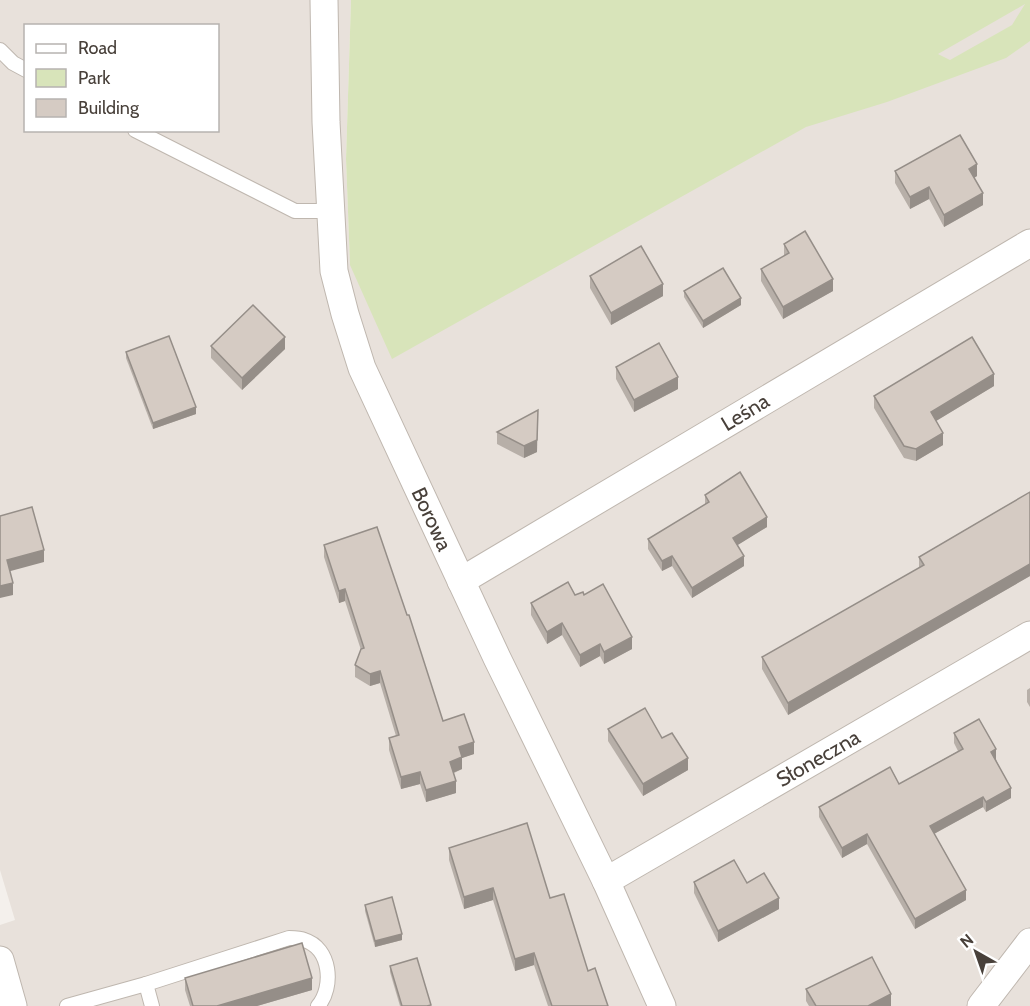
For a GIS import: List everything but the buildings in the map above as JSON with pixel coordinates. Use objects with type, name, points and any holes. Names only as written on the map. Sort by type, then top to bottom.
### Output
[{"type":"street","name":"Borowa","points":[[324,0],[334,271],[362,368],[461,581],[606,881],[662,1006]]},
{"type":"street","name":"Leśna","points":[[461,581],[1030,243]]},
{"type":"street","name":"Słoneczna","points":[[606,881],[1030,635]]},
{"type":"street","points":[[981,1006],[1030,942]]},
{"type":"street","points":[[0,960],[13,1006]]},
{"type":"lane","points":[[0,50],[13,63],[24,69]]},
{"type":"lane","points":[[139,132],[296,211],[330,210]]},
{"type":"lane","points":[[67,1006],[146,984],[289,938],[306,940],[318,950],[326,964],[329,983],[326,997],[318,1006]]},
{"type":"lane","points":[[146,984],[153,1006]]},
{"type":"shaded area","points":[[0,0],[351,0],[346,159],[350,265],[1030,1],[1030,1006],[0,1006],[0,925],[15,920],[0,870]]},
{"type":"green space","points":[[351,0],[1030,0],[1030,41],[1006,58],[887,102],[806,127],[392,359],[350,265],[346,159]],"holes":[[[1025,4],[1012,25],[950,60],[938,54]]]}]
